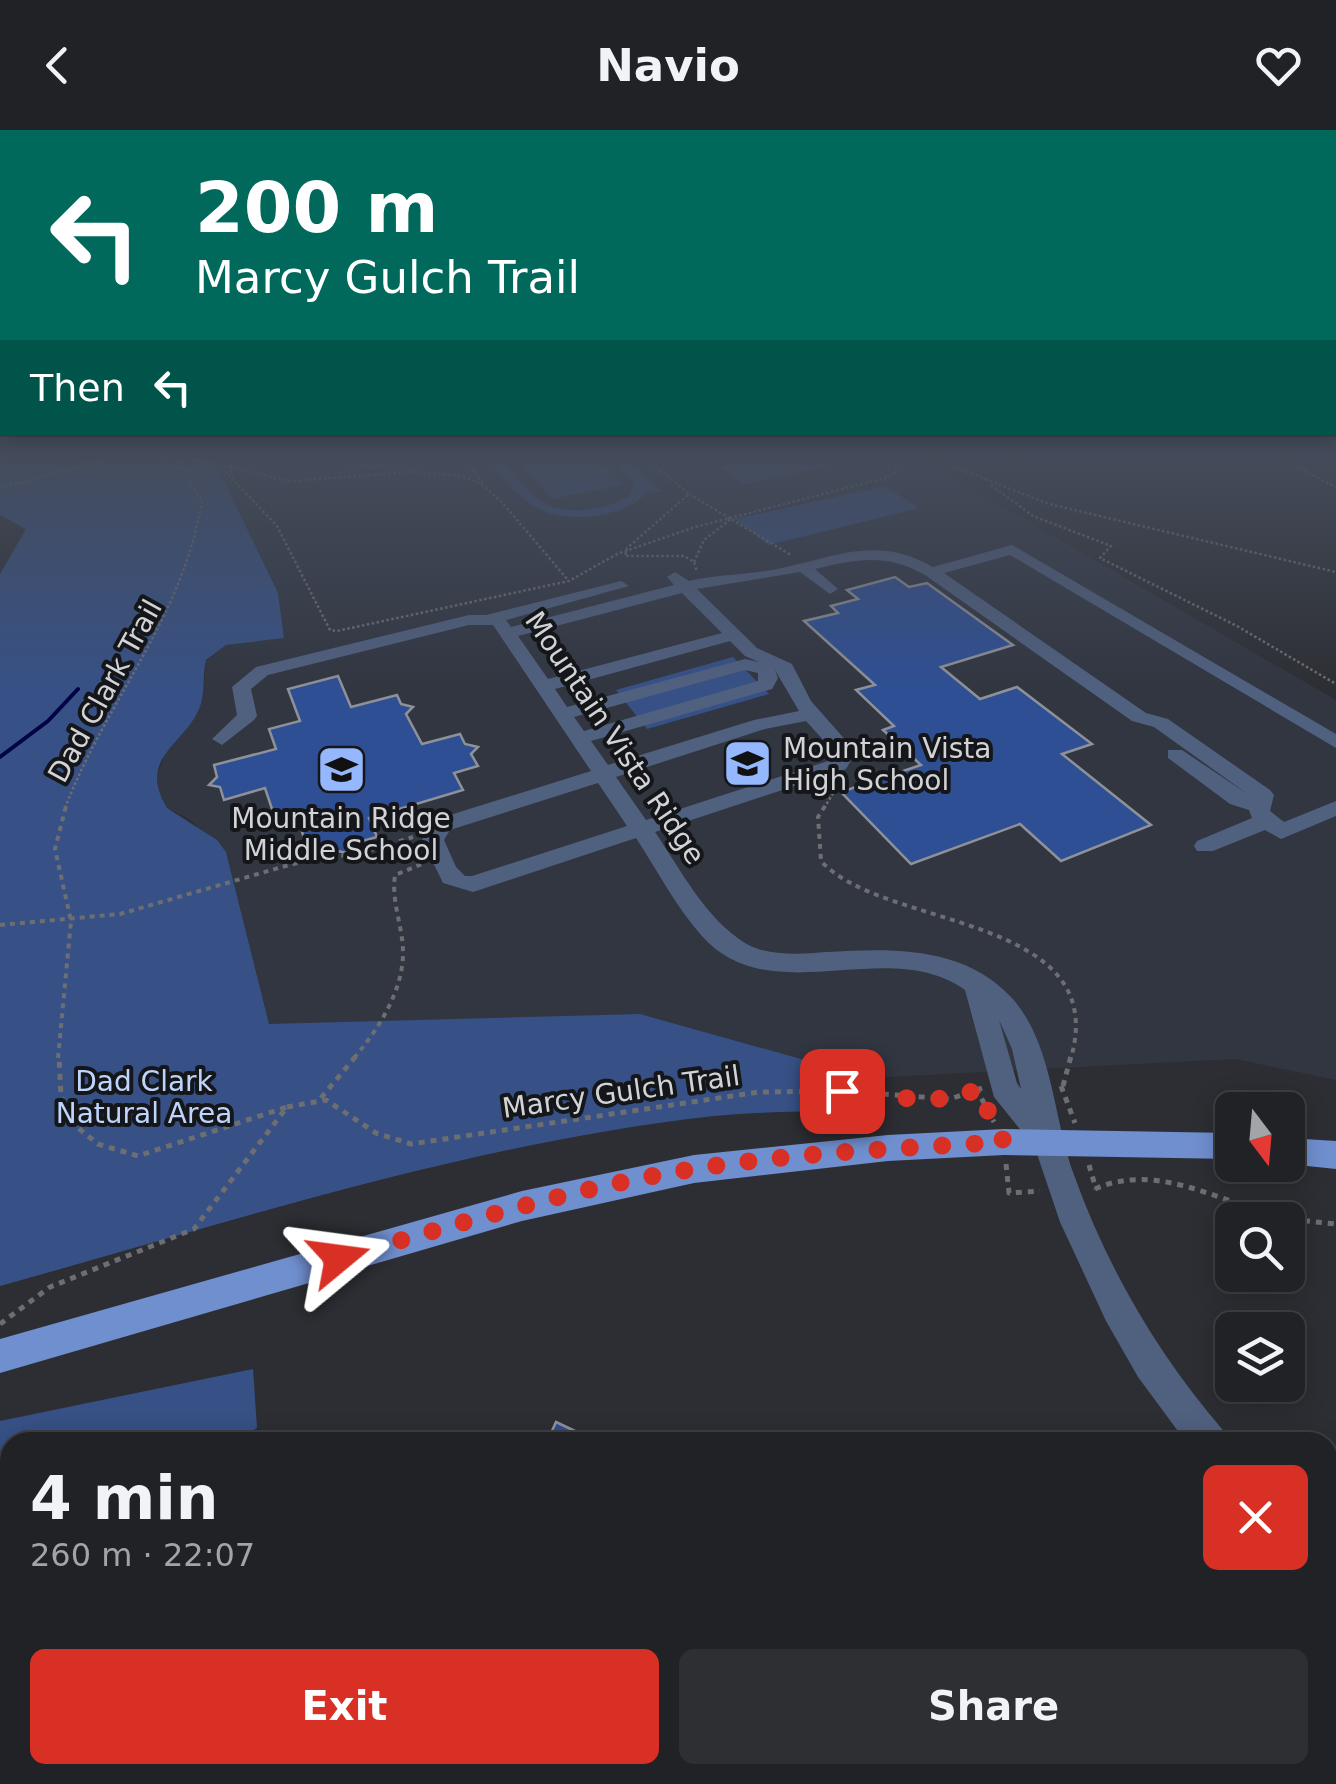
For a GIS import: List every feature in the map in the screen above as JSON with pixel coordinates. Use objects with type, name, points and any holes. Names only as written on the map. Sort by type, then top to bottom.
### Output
[{"type":"main road","points":[[0,1356],[522,1206],[611,1185],[777,1159],[1004,1142],[1215,1145]]},
{"type":"main road","points":[[1305,1152],[1336,1155]]},
{"type":"street","points":[[931,572],[1016,551],[1162,644],[1220,672],[1336,742]]},
{"type":"street","points":[[508,634],[692,585],[766,576],[808,566],[905,557],[1139,716],[1161,723],[1263,795],[1261,813]]},
{"type":"street","points":[[808,566],[830,589]]},
{"type":"street","points":[[492,618],[674,576],[692,585],[751,652],[786,668],[790,688],[805,703],[809,715],[846,752],[839,764],[462,886],[452,881],[438,850],[442,825],[760,724],[809,715]]},
{"type":"street","name":"Mountain Vista Ridge","points":[[222,739],[247,716],[241,688],[262,671],[492,618],[508,634],[562,710],[640,830],[726,948],[748,958],[775,963],[916,958],[950,966],[1006,1008],[1049,1087],[1064,1141]]},
{"type":"street","points":[[544,686],[734,635]]},
{"type":"street","points":[[562,710],[751,652]]},
{"type":"street","points":[[562,710],[745,664],[766,670],[769,678],[764,685],[581,738]]},
{"type":"street","points":[[1174,754],[1261,813],[1280,832],[1336,808]]},
{"type":"street","points":[[1205,846],[1261,813]]},
{"type":"street","points":[[976,984],[990,1088],[1064,1141],[1113,1303],[1162,1385],[1200,1432]]},
{"type":"path","name":"Dad Clark Trail","points":[[195,534],[180,594],[77,777],[52,851],[71,919],[60,1006],[60,1096],[72,1125],[83,1136],[120,1154],[138,1156],[286,1107]]},
{"type":"path","points":[[281,534],[330,630],[569,581],[624,552],[680,534]]},
{"type":"path","points":[[527,534],[569,581]]},
{"type":"path","points":[[624,552],[644,534]]},
{"type":"path","points":[[692,585],[694,562],[704,540],[711,534]]},
{"type":"path","points":[[751,534],[766,546],[808,566]]},
{"type":"path","points":[[1080,534],[1111,546],[1100,558],[1237,626],[1336,684]]},
{"type":"path","points":[[1176,534],[1336,572]]},
{"type":"path","points":[[624,552],[632,557],[684,556],[694,562]]},
{"type":"path","points":[[846,752],[850,756],[848,766],[818,817],[816,846],[821,861],[847,886],[868,897],[924,908],[988,931],[1054,977],[1066,992],[1076,1021],[1049,1087],[1081,1189]]},
{"type":"path","points":[[0,925],[120,914],[329,855],[351,856],[414,837],[438,850]]},
{"type":"path","points":[[0,1324],[50,1287],[91,1267],[194,1229],[286,1107],[321,1098],[370,1038],[398,986],[404,951],[392,900],[395,875],[438,850]]},
{"type":"path","points":[[990,1088],[1004,1142],[1008,1193],[1081,1189],[1113,1181],[1179,1182],[1290,1219],[1336,1224]]},
{"type":"path","name":"Marcy Gulch Trail","points":[[321,1098],[346,1106],[372,1133],[391,1143],[411,1144],[759,1092],[842,1091],[950,1099],[990,1088]]},
{"type":"shaded area","name":"Mountain Vista High School","points":[[250,534],[1049,534],[1336,700],[1336,1080],[1235,1059],[869,1078],[640,1014],[269,1025],[226,852],[189,819],[167,808],[159,795],[157,776],[165,753],[190,722],[203,694],[206,661],[226,645],[284,637],[278,593]]},
{"type":"green space","name":"Dad Clark Natural Area","points":[[23,534],[250,534],[278,593],[284,638],[226,645],[206,660],[199,709],[166,754],[157,777],[167,808],[217,840],[226,852],[269,1024],[640,1014],[869,1078],[835,1110],[714,1116],[533,1145],[354,1187],[0,1286],[0,574]]},
{"type":"green space","points":[[754,534],[812,534],[768,545]]},
{"type":"green space","points":[[733,657],[769,694],[647,729],[616,690]]},
{"type":"green space","points":[[253,1369],[257,1428],[250,1432],[0,1432],[0,1421]]},
{"type":"building","name":"Mountain Vista High School","points":[[895,577],[909,587],[927,583],[1013,645],[941,667],[980,699],[1017,687],[1092,744],[1062,754],[1151,825],[1061,861],[1020,824],[911,864],[841,792],[921,765],[883,730],[894,726],[856,690],[875,685],[804,621],[838,613],[831,606],[858,599],[847,590]]},
{"type":"building","name":"Mountain Ridge Middle School","points":[[338,676],[351,707],[397,695],[401,704],[413,707],[406,714],[422,744],[460,734],[465,744],[478,747],[471,754],[478,766],[454,773],[463,790],[369,818],[377,837],[355,843],[347,853],[333,850],[311,857],[297,818],[277,824],[265,788],[224,800],[220,787],[209,785],[217,777],[214,765],[276,749],[269,729],[300,721],[288,689]]},
{"type":"building","points":[[556,1422],[577,1432],[552,1432]]},
{"type":"waterway","points":[[0,757],[48,721],[78,689]]},
{"type":"place","name":"Mountain Vista High School","points":[[748,764]]},
{"type":"place","name":"Mountain Ridge Middle School","points":[[341,770]]},
{"type":"route","points":[[339,1258],[522,1206],[694,1169],[888,1148],[1004,1142],[976,1088],[969,1096],[950,1099],[842,1091]]}]
